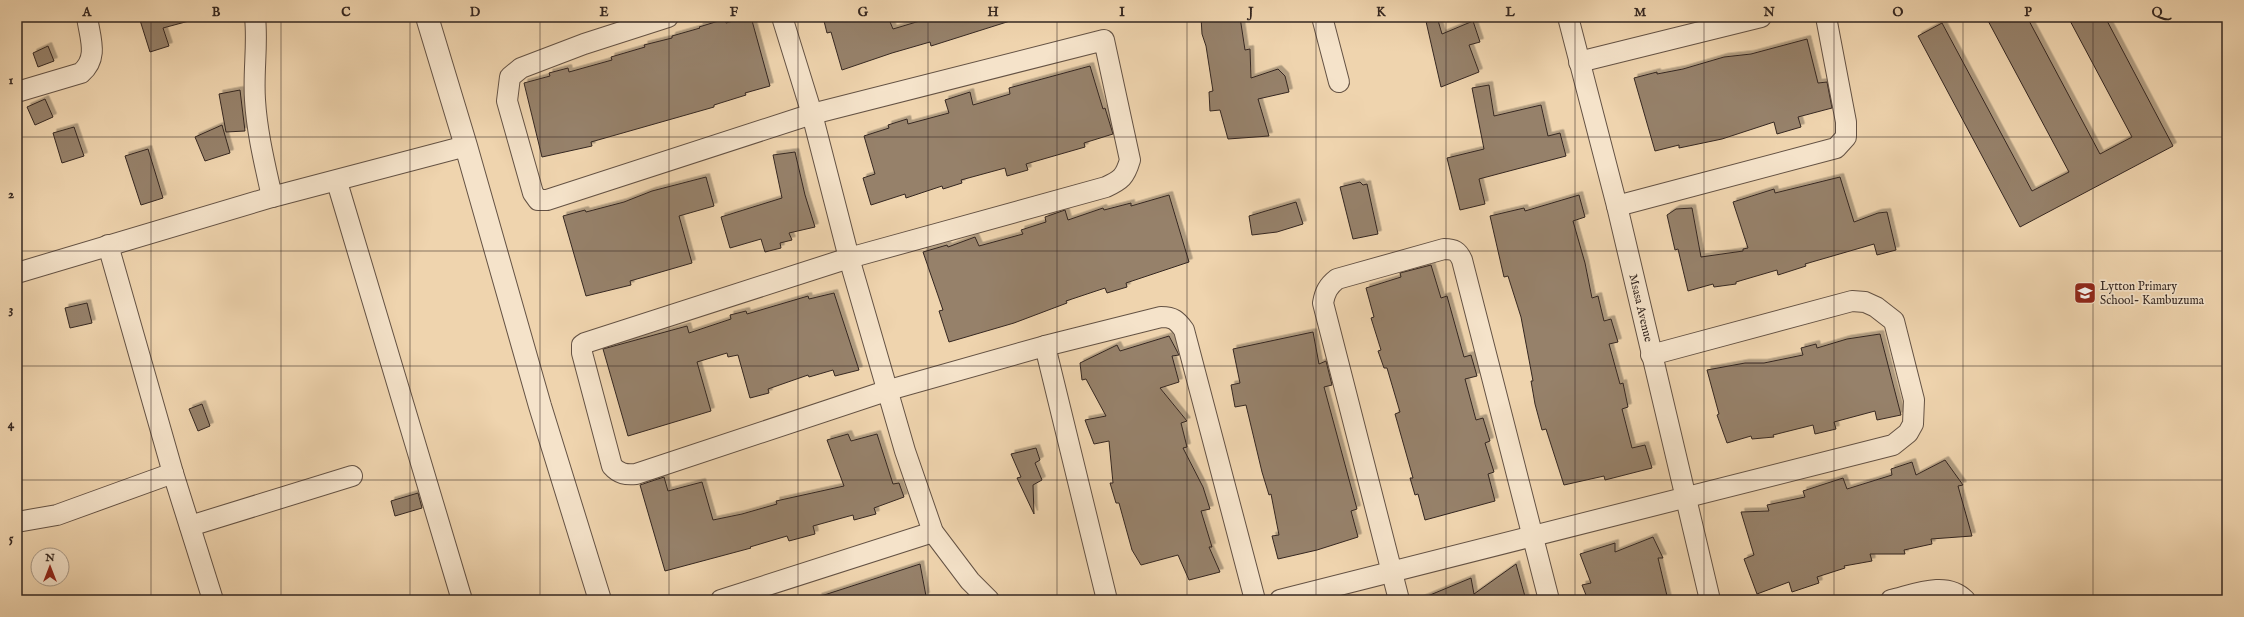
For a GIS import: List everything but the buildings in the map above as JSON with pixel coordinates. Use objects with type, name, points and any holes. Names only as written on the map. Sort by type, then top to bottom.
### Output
[{"type":"street","points":[[17,92],[80,73],[86,69],[90,64],[92,52],[87,17]]},
{"type":"street","points":[[255,17],[258,40],[254,99],[257,125],[272,198]]},
{"type":"street","points":[[426,17],[466,146],[540,406],[600,600]]},
{"type":"street","points":[[668,17],[584,44],[521,68],[510,77],[507,101],[533,193],[538,200],[547,200],[812,114],[1104,40],[1130,160],[1126,174],[1117,182],[1106,187],[849,258],[585,343],[582,345],[582,353],[612,466],[621,473],[636,474],[889,390],[1045,346],[1161,317],[1171,317],[1179,322],[1184,330],[1255,600]]},
{"type":"street","points":[[782,17],[812,114],[849,258],[906,451],[933,532],[970,581],[989,600]]},
{"type":"street","points":[[1322,17],[1338,82]]},
{"type":"street","name":"Msasa Avenue","points":[[1568,17],[1617,206],[1710,600]]},
{"type":"street","points":[[1579,62],[1761,17]]},
{"type":"street","points":[[1617,206],[1836,148],[1846,137],[1846,122],[1826,17]]},
{"type":"street","points":[[17,273],[272,198],[337,182],[466,146]]},
{"type":"street","points":[[337,182],[462,600]]},
{"type":"street","points":[[108,245],[173,473],[213,600]]},
{"type":"street","points":[[1399,600],[1323,304],[1325,294],[1329,286],[1337,279],[1444,250],[1453,250],[1458,252],[1462,260],[1549,600]]},
{"type":"street","points":[[1280,600],[1686,496],[1893,445],[1908,433],[1913,424],[1914,400],[1894,320],[1876,307],[1865,302],[1852,301],[1651,355]]},
{"type":"street","points":[[1045,346],[1107,600]]},
{"type":"street","points":[[17,522],[57,515],[173,473]]},
{"type":"street","points":[[190,526],[352,476]]},
{"type":"street","points":[[721,600],[933,532]]},
{"type":"street","points":[[1890,600],[1946,589],[1958,593],[1964,600]]},
{"type":"place","name":"Lytton Primary School- Kambuzuma","points":[[2085,293]]}]
